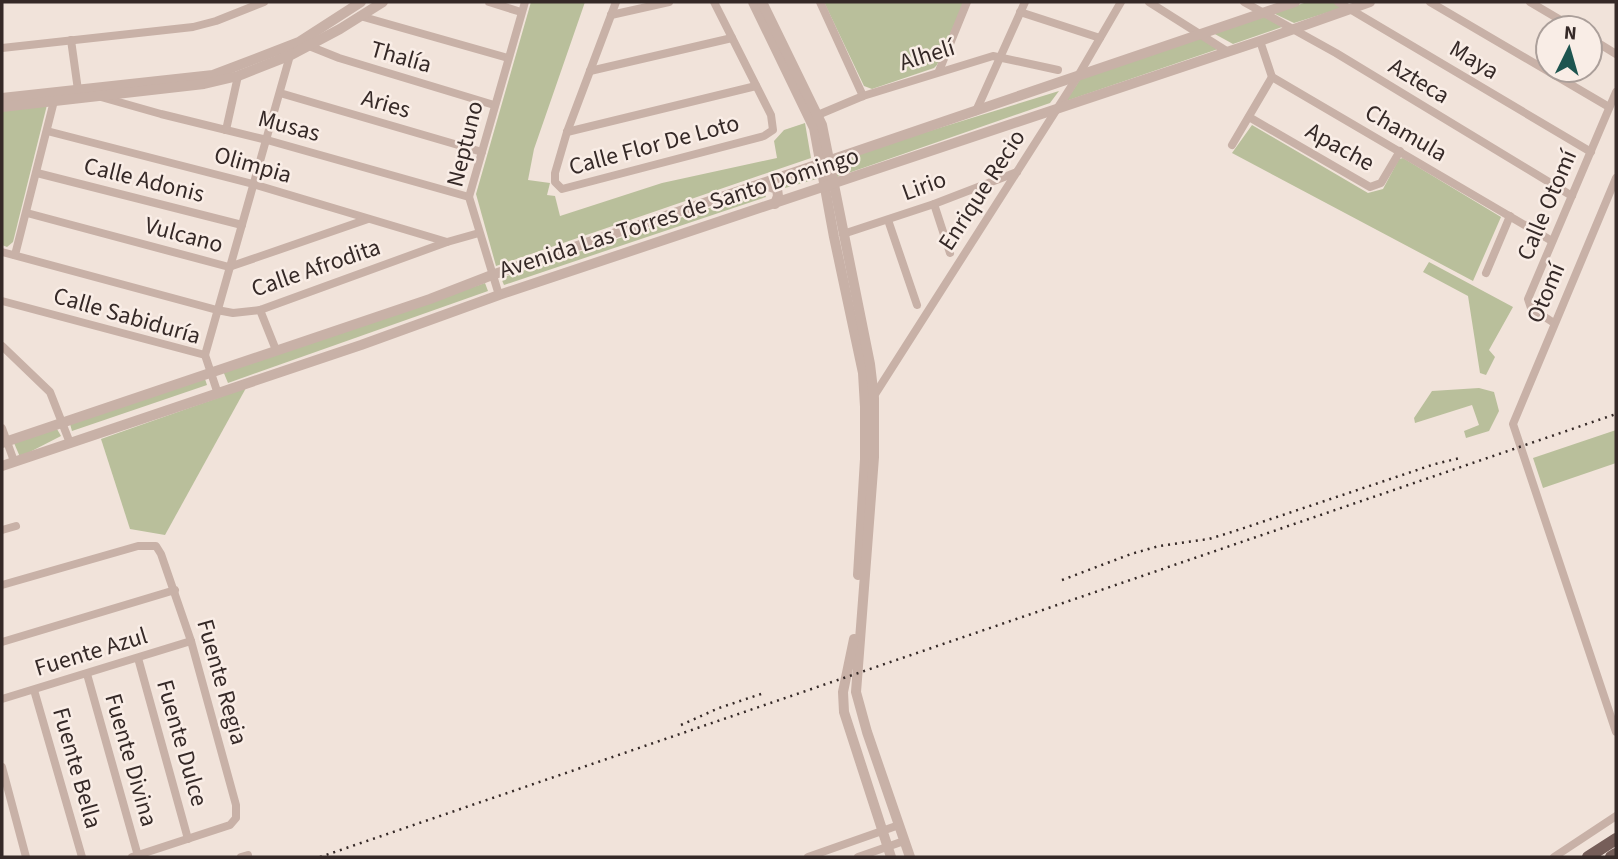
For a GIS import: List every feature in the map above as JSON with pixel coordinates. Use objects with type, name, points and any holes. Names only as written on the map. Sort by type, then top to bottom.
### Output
[{"type":"main road","points":[[1588,857],[1616,839]]},
{"type":"main road","points":[[1611,857],[1616,854]]},
{"type":"street","points":[[2,48],[205,24],[264,2]]},
{"type":"street","points":[[2,98],[213,75],[297,47],[355,2]]},
{"type":"street","points":[[2,107],[204,84],[238,76],[383,2]]},
{"type":"street","points":[[489,2],[522,12]]},
{"type":"street","name":"Neptuno","points":[[499,295],[469,197],[525,2]]},
{"type":"street","points":[[567,132],[616,2]]},
{"type":"street","points":[[611,15],[669,2]]},
{"type":"street","points":[[567,132],[756,86],[714,2]]},
{"type":"street","points":[[753,2],[815,117]]},
{"type":"street","points":[[762,2],[815,117],[869,400],[874,457],[856,692],[910,857]]},
{"type":"street","points":[[820,2],[863,96]]},
{"type":"street","points":[[939,71],[967,2]]},
{"type":"street","points":[[976,111],[1025,2]]},
{"type":"street","name":"Enrique Recio","points":[[869,400],[1058,108],[1121,2]]},
{"type":"street","points":[[1149,2],[1228,52]]},
{"type":"street","name":"Azteca","points":[[1244,2],[1336,53],[1572,196]]},
{"type":"street","name":"Avenida Las Torres de Santo Domingo","points":[[4,442],[1295,2]]},
{"type":"street","name":"Maya","points":[[1338,2],[1591,152]]},
{"type":"street","name":"Avenida Las Torres de Santo Domingo","points":[[2,466],[218,394],[499,295],[1228,52],[1370,2]]},
{"type":"street","points":[[1430,2],[1609,107]]},
{"type":"street","points":[[1530,2],[1550,14]]},
{"type":"street","points":[[1020,12],[1100,38]]},
{"type":"street","points":[[360,16],[508,58]]},
{"type":"street","points":[[590,71],[732,38]]},
{"type":"street","points":[[71,40],[78,90]]},
{"type":"street","points":[[1232,145],[1272,77],[1260,41]]},
{"type":"street","points":[[205,355],[280,93],[297,47]]},
{"type":"street","name":"Thalía","points":[[297,47],[494,104]]},
{"type":"street","name":"Alhelí","points":[[815,117],[863,96],[939,71],[1000,55],[1058,70]]},
{"type":"street","points":[[226,130],[238,76]]},
{"type":"street","name":"Chamula","points":[[1272,77],[1552,241]]},
{"type":"street","name":"Calle Flor De Loto","points":[[567,132],[555,173],[556,185],[562,189],[764,136],[774,130],[773,119],[756,86]]},
{"type":"street","name":"Calle Otomí","points":[[1554,323],[1531,309],[1528,302],[1616,92]]},
{"type":"street","name":"Aries","points":[[280,93],[482,152]]},
{"type":"street","name":"Musas","points":[[98,96],[469,197]]},
{"type":"street","points":[[15,255],[54,101]]},
{"type":"street","name":"Apache","points":[[1249,117],[1370,187],[1381,183],[1399,151]]},
{"type":"street","name":"Olimpia","points":[[47,131],[253,184],[447,242]]},
{"type":"street","name":"Lirio","points":[[843,234],[934,204],[1017,172]]},
{"type":"street","name":"Calle Adonis","points":[[37,173],[242,225]]},
{"type":"street","name":"Otomí","points":[[1616,178],[1513,424],[1616,732]]},
{"type":"street","points":[[762,184],[777,189],[775,204]]},
{"type":"street","points":[[829,186],[843,234],[870,364],[854,641],[844,684],[844,712],[889,852]]},
{"type":"street","points":[[934,204],[950,253]]},
{"type":"street","name":"Vulcano","points":[[27,213],[229,267],[368,219]]},
{"type":"street","points":[[1486,273],[1510,216]]},
{"type":"street","points":[[887,220],[917,305]]},
{"type":"street","name":"Calle Afrodita","points":[[2,251],[233,313],[260,310],[447,242],[479,233]]},
{"type":"street","name":"Calle Sabiduría","points":[[2,301],[205,355],[218,394]]},
{"type":"street","points":[[260,310],[276,350]]},
{"type":"street","points":[[2,346],[50,392],[70,443]]},
{"type":"street","points":[[2,428],[4,442],[14,461]]},
{"type":"street","points":[[2,530],[16,526]]},
{"type":"street","name":"Fuente Regia","points":[[2,585],[138,546],[152,545],[159,549],[191,641],[237,814],[230,825],[188,839]]},
{"type":"street","points":[[2,642],[175,590]]},
{"type":"street","name":"Fuente Azul","points":[[2,699],[191,641]]},
{"type":"street","name":"Fuente Dulce","points":[[138,658],[188,839]]},
{"type":"street","name":"Fuente Divina","points":[[87,674],[135,856]]},
{"type":"street","name":"Fuente Bella","points":[[34,690],[82,857]]},
{"type":"street","points":[[851,737],[867,732]]},
{"type":"street","points":[[2,767],[26,857]]},
{"type":"street","points":[[1554,857],[1616,816]]},
{"type":"street","points":[[808,857],[898,825]]},
{"type":"street","points":[[135,856],[188,839]]},
{"type":"street","points":[[858,857],[889,852],[904,841]]},
{"type":"green space","points":[[531,2],[585,2],[534,149],[528,180],[550,183],[547,195],[555,196],[560,216],[662,183],[777,158],[774,141],[784,130],[805,123],[811,158],[496,266],[476,194]]},
{"type":"green space","points":[[824,2],[963,4],[934,68],[872,89],[864,86]]},
{"type":"green space","points":[[1307,2],[1337,2],[1345,7],[1294,23],[1273,13]]},
{"type":"green space","points":[[1263,16],[1282,27],[1233,44],[1213,33]]},
{"type":"green space","points":[[1202,36],[1221,48],[1066,101],[1081,78]]},
{"type":"green space","points":[[1059,91],[1050,103],[837,177],[835,160]]},
{"type":"green space","points":[[47,105],[13,242],[7,247],[2,245],[2,108]]},
{"type":"green space","points":[[1252,125],[1368,193],[1383,189],[1399,159],[1403,158],[1501,217],[1473,281],[1232,153]]},
{"type":"green space","points":[[820,169],[820,178],[785,188],[784,182]]},
{"type":"green space","points":[[763,190],[766,197],[504,285],[501,278]]},
{"type":"green space","points":[[1429,262],[1513,307],[1489,350],[1495,357],[1486,375],[1480,373],[1468,296],[1423,272]]},
{"type":"green space","points":[[485,283],[488,291],[228,383],[223,371]]},
{"type":"green space","points":[[205,379],[207,385],[72,431],[70,424]]},
{"type":"green space","points":[[246,388],[165,535],[130,529],[101,439]]},
{"type":"green space","points":[[1479,388],[1494,392],[1499,411],[1489,431],[1466,438],[1464,431],[1479,425],[1472,405],[1415,423],[1414,418],[1432,391]]},
{"type":"green space","points":[[57,429],[61,436],[20,457],[14,443]]},
{"type":"green space","points":[[1616,430],[1616,463],[1543,488],[1533,458]]},
{"type":"railway","points":[[320,857],[1616,414]]},
{"type":"railway","points":[[1062,580],[1131,554],[1159,546],[1209,539],[1460,458]]},
{"type":"railway","points":[[681,725],[719,708],[764,693]]}]
